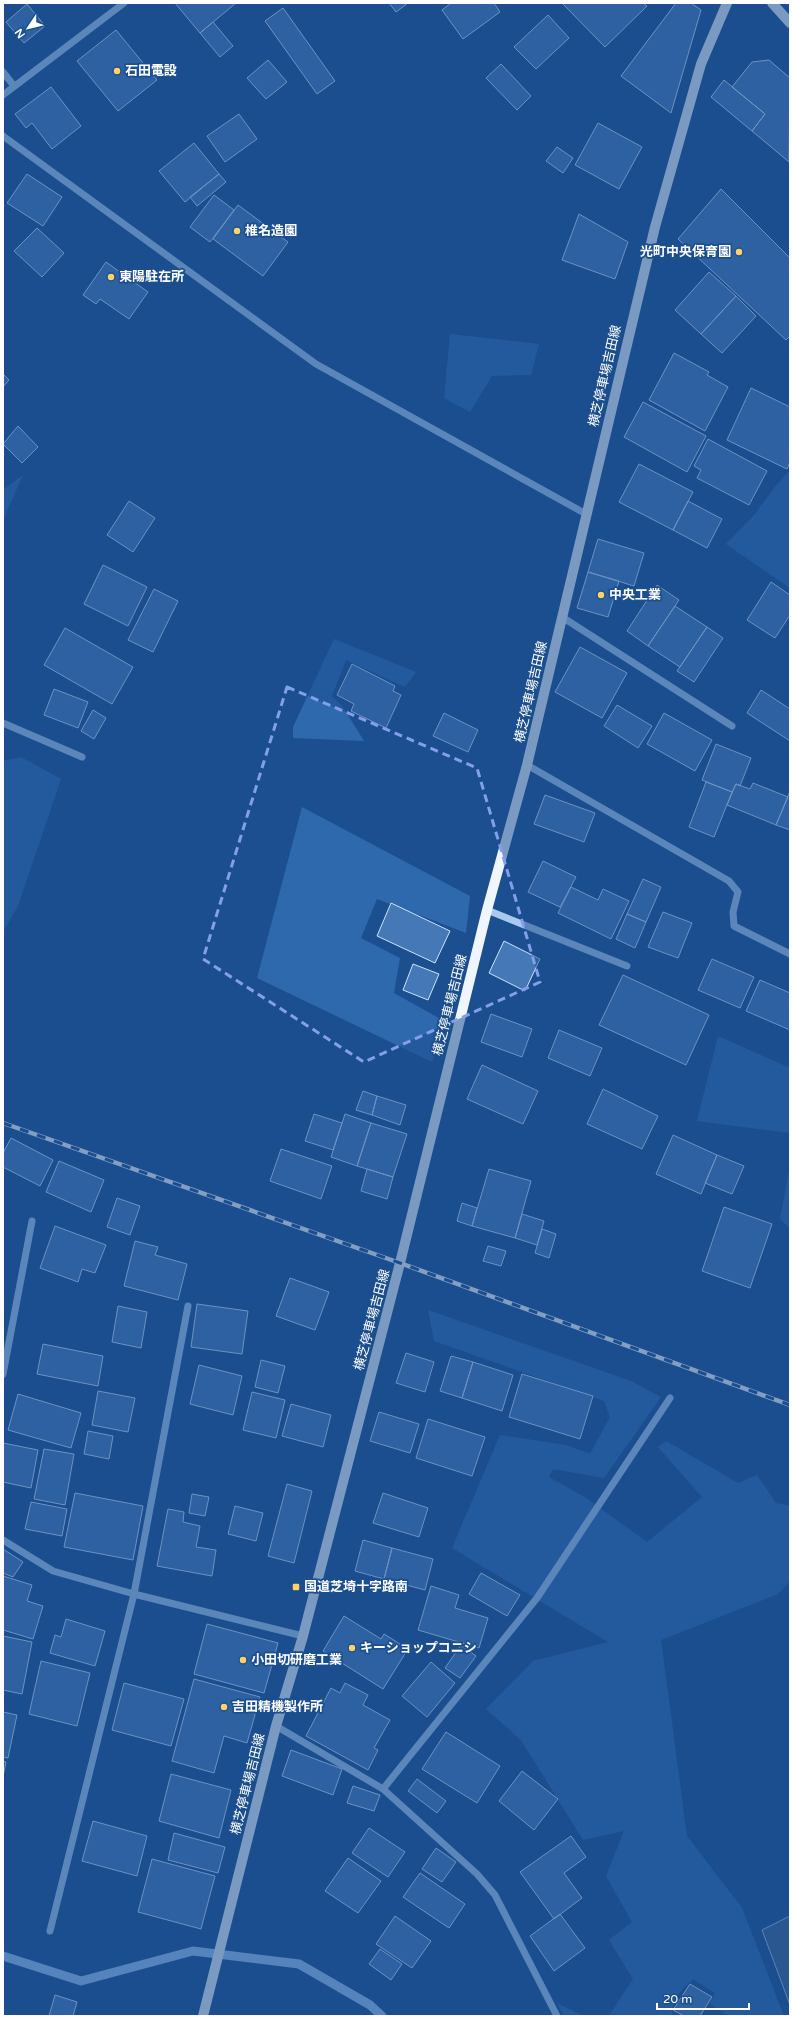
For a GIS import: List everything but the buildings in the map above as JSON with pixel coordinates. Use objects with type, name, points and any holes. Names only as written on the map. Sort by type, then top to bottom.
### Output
[{"type":"main road","name":"横芝停車場吉田線","points":[[203,2016],[276,1726],[303,1636],[400,1263],[487,910],[527,765],[655,227],[701,64],[727,3]]},
{"type":"main road","points":[[772,3],[790,23]]},
{"type":"street","points":[[3,95],[124,3]]},
{"type":"street","points":[[3,72],[14,86]]},
{"type":"street","points":[[3,136],[316,364],[586,514]]},
{"type":"street","points":[[562,617],[732,726]]},
{"type":"street","points":[[3,723],[82,757]]},
{"type":"street","points":[[527,765],[729,881],[738,892],[733,912],[734,926],[790,954]]},
{"type":"street","points":[[487,910],[627,966]]},
{"type":"street","points":[[3,1374],[32,1221]]},
{"type":"street","points":[[50,1930],[134,1594],[188,1306]]},
{"type":"street","points":[[383,1789],[537,1598],[670,1398]]},
{"type":"street","points":[[3,1540],[53,1571],[134,1594],[303,1636]]},
{"type":"street","points":[[276,1726],[383,1789],[477,1874],[495,1895],[557,2016]]},
{"type":"highlighted area","points":[[287,687],[477,768],[540,982],[364,1062],[203,959]]},
{"type":"shaded area","points":[[450,334],[539,344],[531,375],[492,376],[470,412],[444,398]]},
{"type":"shaded area","points":[[790,470],[790,588],[726,544],[754,515],[774,488]]},
{"type":"shaded area","points":[[23,475],[3,520],[3,490]]},
{"type":"shaded area","points":[[334,639],[416,672],[405,687],[346,660],[332,696],[343,707],[364,741],[293,738],[293,727]]},
{"type":"shaded area","points":[[21,757],[61,779],[18,906],[3,932],[3,761]]},
{"type":"shaded area","points":[[302,807],[470,896],[466,933],[377,899],[361,938],[400,958],[394,993],[446,1022],[432,1062],[257,978]]},
{"type":"shaded area","points":[[718,1036],[790,1068],[790,1133],[697,1121]]},
{"type":"shaded area","points":[[790,1171],[790,1228],[780,1219]]},
{"type":"shaded area","points":[[428,1310],[631,1381],[661,1397],[604,1478],[553,1469],[549,1477],[586,1498],[647,1542],[702,1497],[658,1447],[666,1441],[738,1483],[757,1475],[776,1503],[790,1506],[790,1581],[778,1594],[661,1640],[687,1836],[742,1908],[784,2016],[726,2016],[727,2015],[710,2004],[715,1993],[693,1979],[681,1991],[675,2000],[673,2005],[673,2016],[609,2016],[633,1979],[609,1940],[632,1922],[606,1876],[624,1831],[583,1840],[521,1740],[486,1709],[533,1661],[608,1642],[452,1548],[500,1435],[566,1445],[590,1454],[610,1417],[604,1401],[434,1341]]},
{"type":"shaded area","points":[[790,1916],[790,2005],[762,1930]]},
{"type":"shaded area","points":[[557,2003],[583,2016],[564,2016]]},
{"type":"waterway","points":[[3,1956],[81,1981],[193,1951],[299,1964],[370,2005],[382,2016]]},
{"type":"railway","points":[[3,1123],[400,1263],[790,1405]]},
{"type":"place","name":"石田電設","points":[[117,71]]},
{"type":"place","name":"椎名造園","points":[[237,231]]},
{"type":"place","name":"光町中央保育園","points":[[739,252]]},
{"type":"place","name":"東陽駐在所","points":[[111,277]]},
{"type":"place","name":"中央工業","points":[[601,595]]},
{"type":"place","name":"国道芝埼十字路南","points":[[296,1587]]},
{"type":"place","name":"キーショップコニシ","points":[[352,1648]]},
{"type":"place","name":"小田切研磨工業","points":[[243,1660]]},
{"type":"place","name":"吉田精機製作所","points":[[224,1707]]}]
